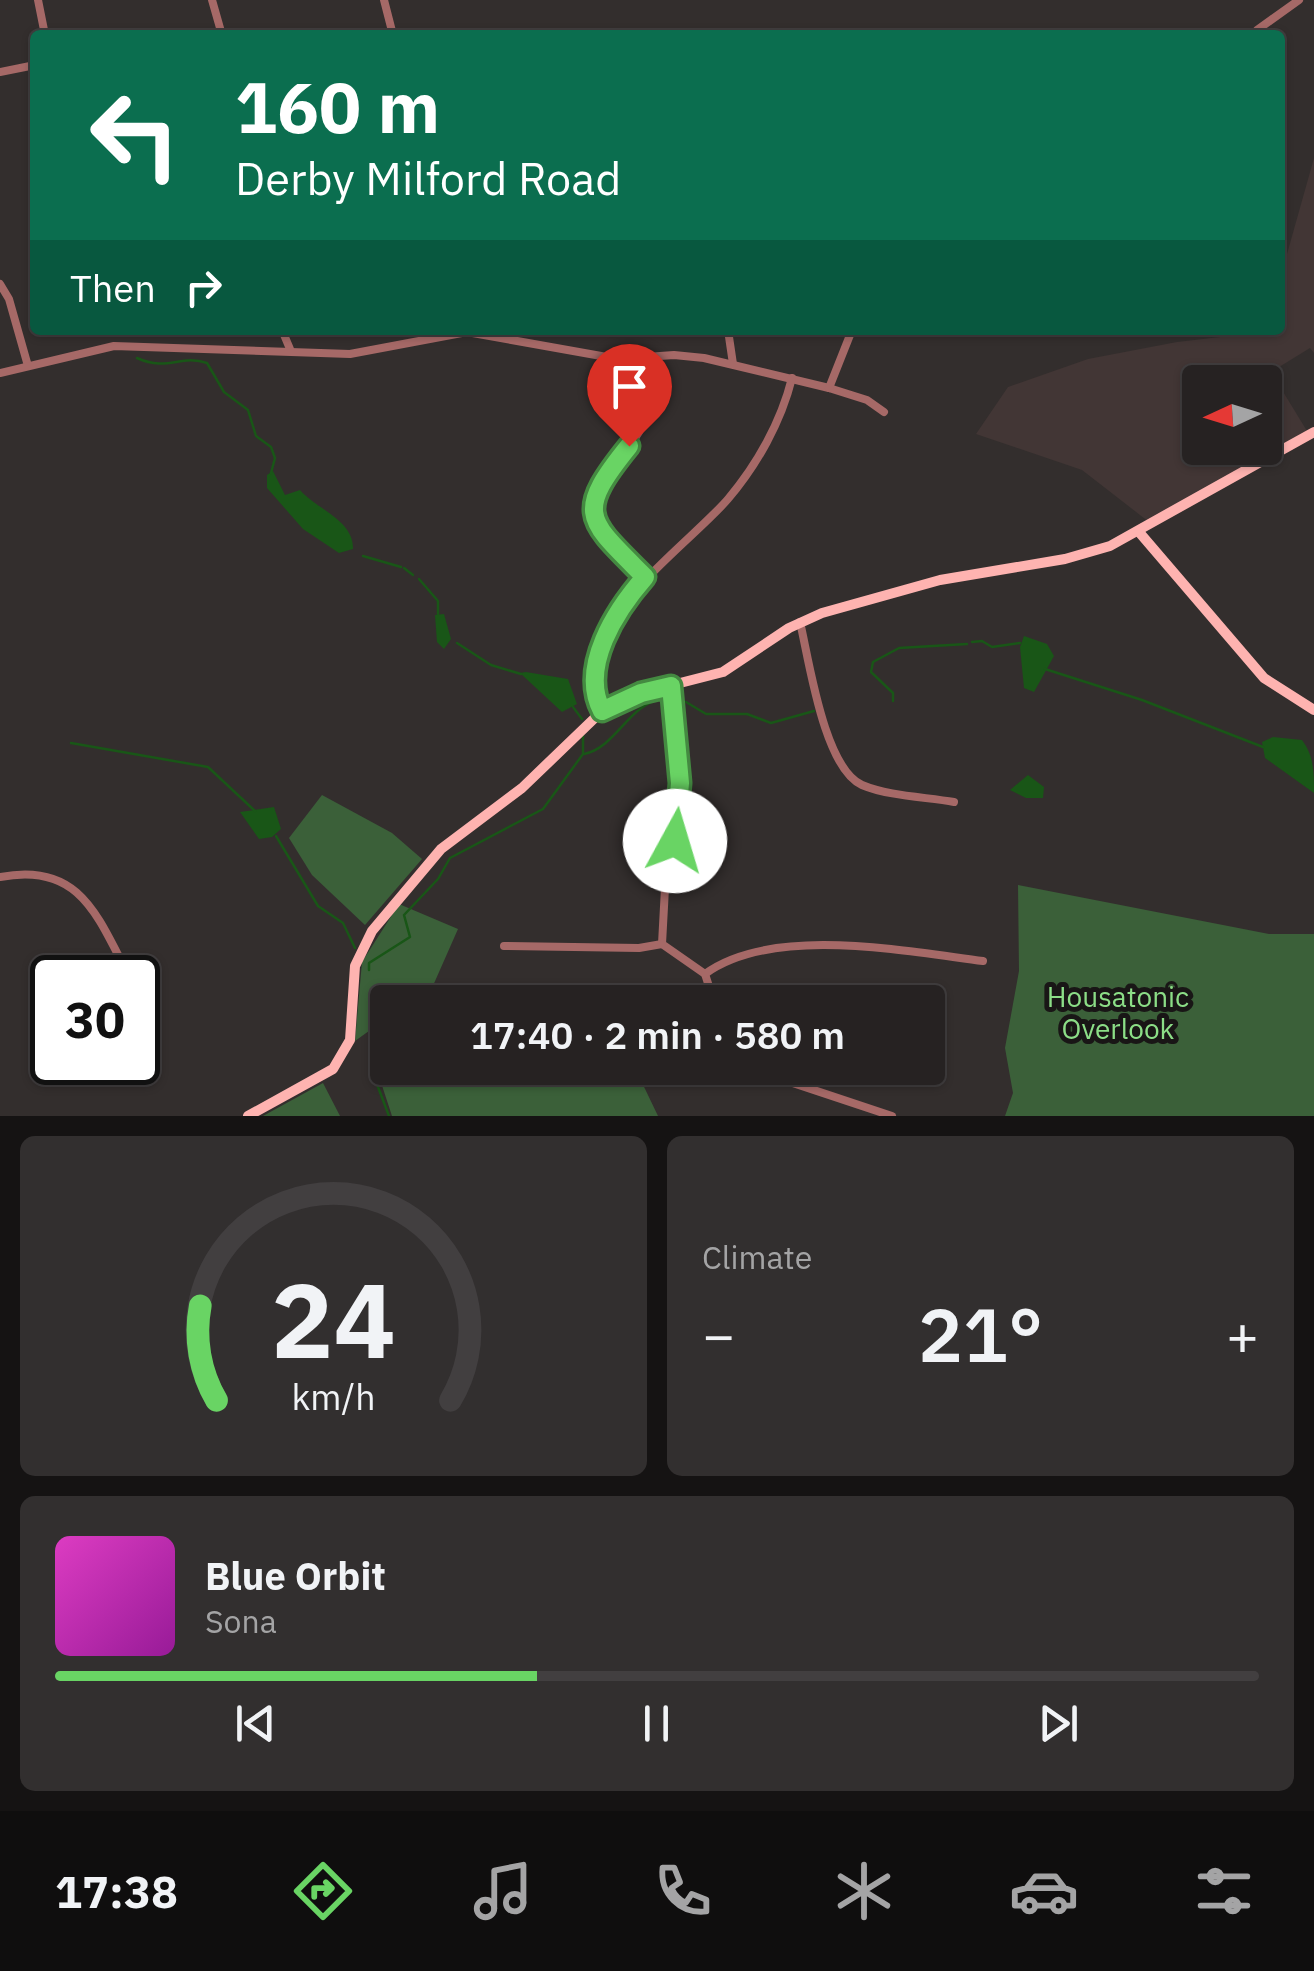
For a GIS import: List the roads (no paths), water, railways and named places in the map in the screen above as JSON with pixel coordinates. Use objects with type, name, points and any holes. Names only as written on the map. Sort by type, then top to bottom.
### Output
[{"type":"main road","points":[[248,1116],[333,1068],[350,1040],[355,966],[372,931],[441,849],[522,788],[602,711],[641,693],[723,672],[800,622],[940,580],[1082,555],[1140,532],[1314,432]]},
{"type":"main road","points":[[1140,532],[1264,678],[1314,710]]},
{"type":"street","points":[[38,0],[43,30]]},
{"type":"street","points":[[212,0],[221,30]]},
{"type":"street","points":[[384,0],[392,30]]},
{"type":"street","points":[[1257,30],[1299,0]]},
{"type":"street","points":[[0,72],[30,66]]},
{"type":"street","points":[[0,284],[10,299],[28,366]]},
{"type":"street","points":[[284,335],[290,348]]},
{"type":"street","points":[[0,373],[114,346],[290,348],[359,353],[452,335]]},
{"type":"street","points":[[484,335],[618,359],[686,356],[732,364],[868,400],[884,412]]},
{"type":"street","points":[[729,335],[732,364]]},
{"type":"street","points":[[829,388],[850,335]]},
{"type":"street","points":[[645,577],[596,523],[592,506],[597,488],[640,431],[654,390],[654,357]]},
{"type":"street","points":[[602,711],[594,686],[600,656],[621,608],[645,577],[705,523],[741,482],[769,438],[792,378]]},
{"type":"street","points":[[800,622],[830,742],[849,776],[862,785],[954,802]]},
{"type":"street","points":[[662,944],[665,888],[680,805],[671,686]]},
{"type":"street","points":[[0,877],[43,875],[77,891],[90,903],[118,955]]},
{"type":"street","points":[[504,946],[639,948],[662,944],[705,974],[709,985]]},
{"type":"street","points":[[705,974],[760,950],[802,947],[983,961]]},
{"type":"street","points":[[799,1085],[892,1116]]},
{"type":"waterway","points":[[137,358],[157,363],[207,363],[224,392],[248,410],[256,436],[271,447],[275,458],[271,473]]},
{"type":"waterway","points":[[363,556],[401,567]]},
{"type":"waterway","points":[[404,568],[413,575]]},
{"type":"waterway","points":[[419,579],[438,601],[438,614]]},
{"type":"waterway","points":[[972,642],[982,641],[992,647],[1020,643]]},
{"type":"waterway","points":[[457,643],[491,665],[521,674]]},
{"type":"waterway","points":[[893,701],[893,693],[871,672],[873,662],[899,648],[967,644]]},
{"type":"waterway","points":[[1045,669],[1142,700],[1263,747]]},
{"type":"waterway","points":[[584,754],[605,743],[641,708],[664,698]]},
{"type":"waterway","points":[[686,702],[706,714],[747,714],[771,723],[814,711]]},
{"type":"waterway","points":[[573,707],[582,719]]},
{"type":"waterway","points":[[369,970],[369,963],[410,937],[404,915],[438,879],[450,858],[543,809],[583,754],[583,733]]},
{"type":"waterway","points":[[71,743],[208,767],[255,811]]},
{"type":"waterway","points":[[276,836],[318,906],[343,923],[355,948]]},
{"type":"waterway","points":[[377,1085],[389,1116]]},
{"type":"park label","name":"Housatonic Overlook","points":[[1118,1013]]}]
